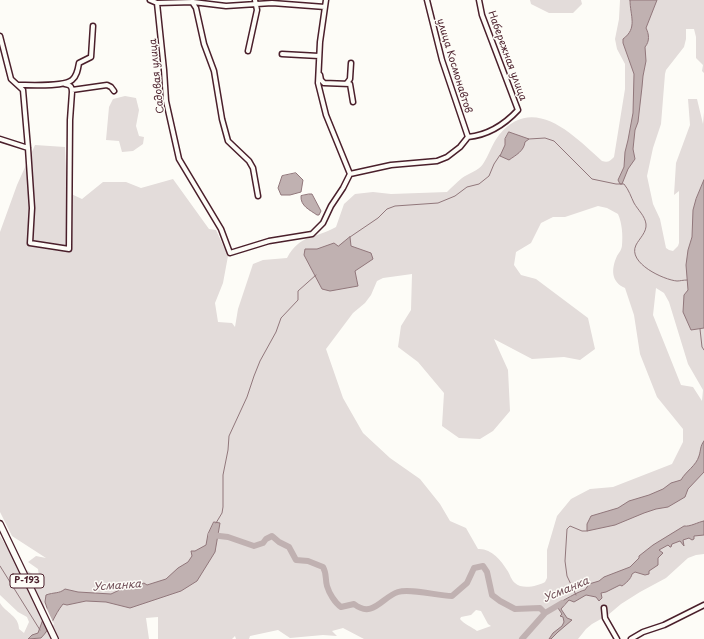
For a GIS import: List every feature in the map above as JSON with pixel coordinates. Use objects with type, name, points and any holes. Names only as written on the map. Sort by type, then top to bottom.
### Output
[{"type":"highway","name":"Р-193","points":[[0,524],[55,639]]},
{"type":"street","points":[[150,0],[157,3],[192,2],[226,6],[255,2],[325,7]]},
{"type":"street","points":[[326,0],[319,56],[318,83],[326,115],[350,174],[391,165],[437,161],[447,157],[460,148],[468,137]]},
{"type":"street","name":"улица Космонавтов","points":[[427,0],[442,60],[468,137]]},
{"type":"street","name":"Набережная улица","points":[[468,137],[493,130],[509,119],[518,110],[482,15],[479,0]]},
{"type":"street","points":[[192,2],[196,8],[204,44],[214,71],[222,119],[228,141],[249,161],[253,168],[258,196]]},
{"type":"street","points":[[248,51],[256,10],[255,2]]},
{"type":"street","name":"Садовая улица","points":[[157,3],[166,101],[179,159],[220,229],[230,252],[269,241],[312,234],[323,223],[330,206],[343,188],[350,174]]},
{"type":"street","points":[[65,84],[73,80],[80,63],[91,57],[93,26]]},
{"type":"street","points":[[0,36],[11,79],[22,90],[32,208],[30,243],[69,249],[70,120],[72,90],[70,85],[65,84],[18,85]]},
{"type":"street","points":[[282,54],[319,56]]},
{"type":"street","points":[[347,83],[350,80],[351,63]]},
{"type":"street","points":[[318,74],[324,83],[347,83],[351,86],[353,102]]},
{"type":"street","points":[[72,90],[107,85],[114,91]]},
{"type":"street","points":[[0,139],[28,148]]},
{"type":"street","points":[[631,639],[643,632],[664,625],[704,605]]},
{"type":"street","points":[[604,608],[605,618],[617,639]]},
{"type":"shaded area","points":[[530,0],[581,0],[582,4],[573,13],[549,13],[531,4]]},
{"type":"shaded area","points":[[620,0],[704,0],[704,73],[702,71],[703,65],[696,58],[696,37],[694,29],[686,29],[684,47],[666,70],[661,124],[653,148],[647,176],[653,204],[660,219],[666,248],[673,251],[679,243],[679,191],[674,195],[676,163],[690,125],[688,99],[697,99],[703,124],[704,112],[704,554],[688,558],[666,578],[640,592],[621,604],[608,615],[592,624],[578,639],[364,639],[343,628],[332,631],[337,636],[323,635],[290,638],[278,630],[250,636],[249,639],[236,639],[235,636],[232,639],[158,639],[158,617],[146,618],[149,639],[0,639],[0,603],[15,618],[19,629],[24,633],[29,622],[27,617],[18,612],[0,595],[0,536],[16,560],[33,574],[39,576],[38,569],[28,562],[36,556],[46,558],[12,536],[0,512],[0,232],[17,185],[35,145],[65,147],[67,192],[82,199],[103,182],[126,182],[141,188],[173,179],[209,229],[216,230],[228,256],[223,283],[215,303],[218,322],[232,323],[235,327],[238,309],[253,264],[263,260],[287,258],[292,250],[303,241],[336,227],[344,204],[355,194],[373,192],[391,194],[447,192],[462,178],[481,166],[499,135],[512,123],[526,118],[540,118],[553,123],[579,140],[602,161],[607,162],[611,160],[614,157],[625,89],[625,64],[617,49],[615,39],[619,19]],"holes":[[[598,206],[607,208],[618,214],[622,229],[622,245],[613,270],[615,279],[625,288],[634,315],[640,354],[657,397],[683,429],[683,442],[672,464],[613,487],[590,489],[571,499],[557,516],[547,550],[547,578],[545,582],[526,587],[518,585],[514,582],[505,566],[495,555],[487,550],[478,549],[466,528],[450,521],[440,504],[420,479],[390,458],[363,433],[343,398],[326,349],[353,313],[365,303],[371,295],[377,281],[383,278],[412,274],[411,310],[401,326],[398,347],[418,362],[444,393],[442,426],[459,438],[480,439],[493,431],[510,411],[508,370],[494,339],[532,359],[564,357],[580,360],[595,349],[588,318],[536,279],[521,275],[514,265],[516,252],[531,243],[541,223],[553,217],[565,217]],[[656,288],[664,293],[669,302],[688,364],[703,390],[702,401],[693,387],[681,385],[653,315]],[[476,610],[481,611],[488,624],[491,626],[477,631],[460,619],[461,617],[471,615]]]},
{"type":"shaded area","points":[[630,0],[657,0],[646,28],[648,40],[645,47],[646,61],[638,122],[635,130],[633,149],[635,159],[628,169],[622,184],[620,184],[618,180],[624,167],[625,152],[633,113],[634,74],[623,43],[623,39],[628,35],[632,26]]},
{"type":"shaded area","points":[[125,96],[136,98],[139,110],[136,126],[139,136],[144,137],[143,144],[133,151],[122,152],[119,141],[106,140],[109,107],[113,99]]},
{"type":"shaded area","points":[[509,132],[529,139],[525,142],[521,150],[509,160],[500,156],[505,145],[505,139]]},
{"type":"shaded area","points":[[296,173],[303,180],[301,192],[290,195],[281,195],[278,188],[282,176]]},
{"type":"shaded area","points":[[704,180],[704,328],[691,330],[683,312],[684,295],[688,290],[686,265],[692,237],[693,210]]},
{"type":"shaded area","points":[[312,194],[321,211],[319,215],[309,209],[302,202],[301,196]]},
{"type":"shaded area","points":[[350,237],[351,246],[371,253],[373,259],[355,271],[358,286],[330,291],[322,289],[304,255],[305,249],[317,249],[334,243],[338,246]]},
{"type":"shaded area","points":[[704,441],[704,472],[688,489],[685,497],[668,507],[644,513],[615,525],[587,531],[587,524],[591,516],[618,508],[629,501],[649,495],[663,489],[671,483],[681,480],[698,460],[701,446]]},
{"type":"shaded area","points":[[704,521],[704,535],[694,536],[694,539],[692,540],[689,538],[683,540],[684,546],[680,541],[672,544],[671,547],[668,545],[659,550],[663,553],[658,558],[658,565],[649,571],[649,574],[645,575],[635,572],[622,586],[620,585],[601,593],[602,598],[599,601],[596,597],[586,595],[574,602],[569,600],[561,609],[567,618],[572,620],[551,639],[549,639],[564,622],[563,617],[560,616],[562,614],[556,605],[585,590],[589,584],[630,567],[639,558],[639,556],[653,545],[684,526],[689,526]]},
{"type":"shaded area","points":[[214,522],[220,523],[215,552],[197,581],[181,591],[130,608],[106,602],[86,601],[67,605],[63,604],[41,638],[28,639],[32,635],[38,633],[47,608],[45,602],[46,595],[61,592],[65,589],[78,592],[111,594],[128,586],[133,587],[144,583],[147,585],[166,579],[178,568],[188,562],[192,556],[191,551],[195,551],[206,545],[208,534]]},
{"type":"pier","points":[[43,601],[54,624],[48,633],[42,618],[45,608]]},
{"type":"waterway","points":[[529,139],[545,138],[554,141],[592,179],[616,184],[624,184],[643,216],[646,224],[644,233],[636,245],[635,252],[637,258],[642,264],[656,274],[671,280],[687,280]]},
{"type":"waterway","points":[[350,237],[378,218],[387,209],[395,206],[438,203],[455,196],[467,187],[479,184],[489,176],[500,155]]},
{"type":"waterway","points":[[216,523],[222,513],[223,507],[223,475],[229,436],[247,397],[260,361],[276,332],[281,318],[298,300],[298,291],[316,275]]},
{"type":"waterway","points":[[700,329],[702,347],[704,350]]},
{"type":"waterway","points":[[576,595],[567,576],[565,561],[567,529],[570,526],[582,531],[587,531]]},
{"type":"waterway","name":"Усманка","points":[[211,536],[228,537],[254,546],[263,543],[266,539],[272,536],[279,542],[289,547],[296,560],[308,561],[323,567],[329,592],[341,607],[354,604],[361,608],[372,608],[392,595],[403,591],[452,596],[467,583],[474,568],[483,566],[487,572],[492,595],[515,609],[540,608],[545,613],[562,603]]},
{"type":"waterway","points":[[0,566],[40,630]]},
{"type":"waterway","points":[[522,639],[545,613]]}]
